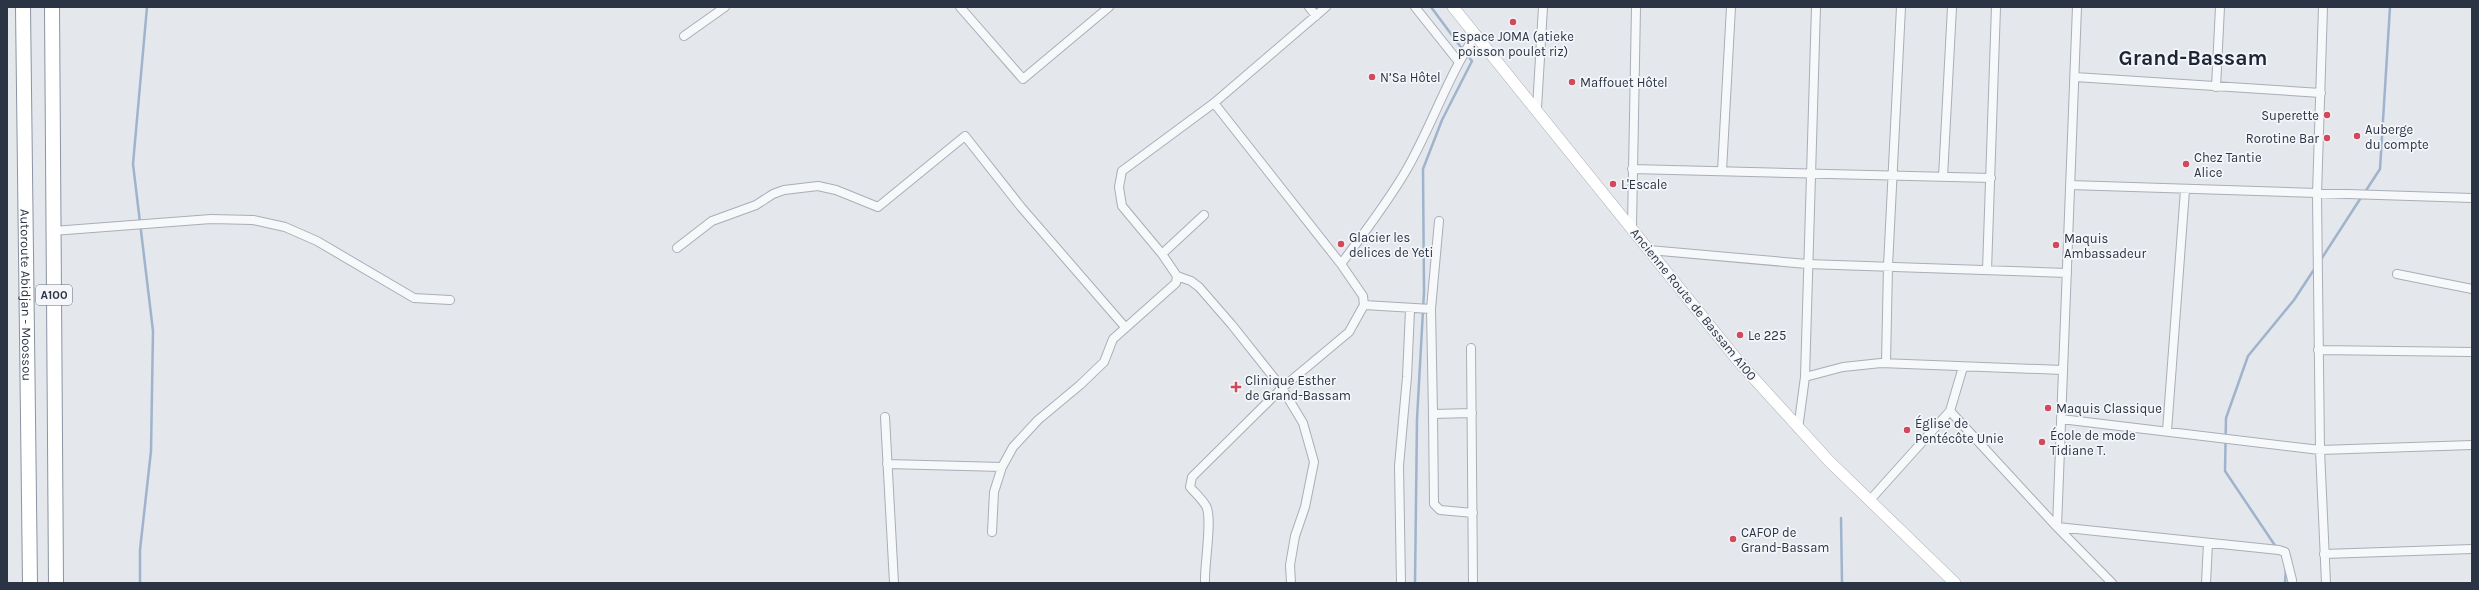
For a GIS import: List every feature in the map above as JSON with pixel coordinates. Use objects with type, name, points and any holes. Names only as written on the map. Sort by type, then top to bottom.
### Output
[{"type":"highway","name":"Autoroute Abidjan - Moossou","points":[[23,7],[30,583]]},
{"type":"highway","name":"Autoroute Abidjan - Moossou","points":[[52,7],[56,583]]},
{"type":"main road","name":"Ancienne Route de Bassam A100","points":[[1454,7],[1632,226],[1649,250],[1734,356],[1798,429],[1955,583]]},
{"type":"street","points":[[684,36],[725,7]]},
{"type":"street","points":[[960,7],[1023,79],[1110,7]]},
{"type":"street","points":[[1309,7],[1316,16]]},
{"type":"street","points":[[1291,583],[1290,565],[1294,536],[1305,507],[1314,462],[1303,423],[1282,388],[1199,287],[1191,280],[1178,276],[1162,254],[1122,206],[1118,187],[1119,175],[1122,170],[1214,103],[1326,7]]},
{"type":"street","points":[[1415,7],[1458,60]]},
{"type":"street","points":[[1537,108],[1544,7]]},
{"type":"street","points":[[1632,226],[1636,7]]},
{"type":"street","points":[[1722,171],[1731,7]]},
{"type":"street","points":[[1798,429],[1805,377],[1807,264],[1816,7]]},
{"type":"street","points":[[1886,363],[1888,266],[1894,176],[1901,7]]},
{"type":"street","points":[[1943,177],[1952,7]]},
{"type":"street","points":[[1987,270],[1996,7]]},
{"type":"street","points":[[2057,527],[2077,7]]},
{"type":"street","points":[[2216,88],[2220,7]]},
{"type":"street","points":[[2323,7],[2317,194],[2320,450],[2326,583]]},
{"type":"street","points":[[1341,264],[1388,200],[1408,168],[1458,60],[1476,34]]},
{"type":"street","points":[[2075,77],[2216,88],[2321,93]]},
{"type":"street","points":[[1205,583],[1204,568],[1209,516],[1206,506],[1190,487],[1192,478],[1282,388],[1349,332],[1364,305],[1363,296],[1341,264],[1214,103]]},
{"type":"street","points":[[677,248],[712,221],[756,205],[773,194],[784,190],[818,186],[836,190],[878,207],[965,136],[1021,207],[1125,327]]},
{"type":"street","points":[[1632,169],[1811,175],[1991,178]]},
{"type":"street","points":[[2070,185],[2185,190],[2472,198]]},
{"type":"street","points":[[2167,431],[2185,190]]},
{"type":"street","points":[[1162,254],[1204,215]]},
{"type":"street","points":[[53,231],[211,219],[254,220],[285,227],[316,241],[414,298],[450,300]]},
{"type":"street","points":[[1439,221],[1431,309],[1434,504],[1440,510],[1472,513]]},
{"type":"street","points":[[1649,250],[1807,264],[2067,272]]},
{"type":"street","points":[[2397,274],[2472,289]]},
{"type":"street","points":[[992,532],[994,492],[1002,467],[1013,447],[1038,420],[1080,385],[1104,362],[1113,339],[1176,283],[1178,276]]},
{"type":"street","points":[[1364,305],[1410,310],[1431,309]]},
{"type":"street","points":[[1401,583],[1399,466],[1408,377],[1410,310]]},
{"type":"street","points":[[1471,348],[1473,583]]},
{"type":"street","points":[[2318,350],[2472,352]]},
{"type":"street","points":[[1805,377],[1843,367],[1886,363],[2063,370]]},
{"type":"street","points":[[1870,500],[1950,411],[1963,367]]},
{"type":"street","points":[[1950,411],[2057,527],[2112,583]]},
{"type":"street","points":[[1433,414],[1472,413]]},
{"type":"street","points":[[885,417],[894,583]]},
{"type":"street","points":[[2061,419],[2320,450],[2472,445]]},
{"type":"street","points":[[887,464],[1002,467]]},
{"type":"street","points":[[2057,527],[2285,552],[2292,580]]},
{"type":"street","points":[[2206,583],[2208,543]]},
{"type":"street","points":[[2324,554],[2472,549]]},
{"type":"waterway","points":[[140,583],[140,550],[151,451],[153,331],[133,164],[147,7]]},
{"type":"waterway","points":[[1431,7],[1463,50]]},
{"type":"waterway","points":[[2365,192],[2380,169],[2390,7]]},
{"type":"waterway","points":[[1415,583],[1417,419],[1424,292],[1423,169],[1442,120],[1472,61],[1466,54]]},
{"type":"waterway","points":[[2320,261],[2362,196]]},
{"type":"waterway","points":[[2276,547],[2225,471],[2226,418],[2248,356],[2294,300],[2315,268]]},
{"type":"waterway","points":[[1841,518],[1842,583]]},
{"type":"waterway","points":[[2285,583],[2286,568]]},
{"type":"place","name":"Espace JOMA (atieke poisson poulet riz)","points":[[1513,22]]},
{"type":"place","name":"N’Sa Hôtel","points":[[1372,77]]},
{"type":"place","name":"Maffouet Hôtel","points":[[1572,82]]},
{"type":"place","name":"Superette","points":[[2327,115]]},
{"type":"place","name":"Auberge du compte","points":[[2357,136]]},
{"type":"place","name":"Rorotine Bar","points":[[2327,138]]},
{"type":"place","name":"Chez Tantie Alice","points":[[2186,164]]},
{"type":"place","name":"L'Escale","points":[[1613,184]]},
{"type":"place","name":"Glacier les delices de Yeti","points":[[1341,244]]},
{"type":"place","name":"Maquis Ambassadeur","points":[[2056,245]]},
{"type":"place","name":"Le 225","points":[[1740,335]]},
{"type":"place","name":"Clinique Esther de Grand-Bassam","points":[[1236,387]]},
{"type":"place","name":"Maquis Classique","points":[[2048,408]]},
{"type":"place","name":"Église de Pentécôte Unie","points":[[1907,430]]},
{"type":"place","name":"École de mode Tidiane T.","points":[[2042,442]]},
{"type":"place","name":"CAFOP de Grand-Bassam","points":[[1733,539]]},
{"type":"district","name":"Grand-Bassam","points":[[2193,58]]}]
